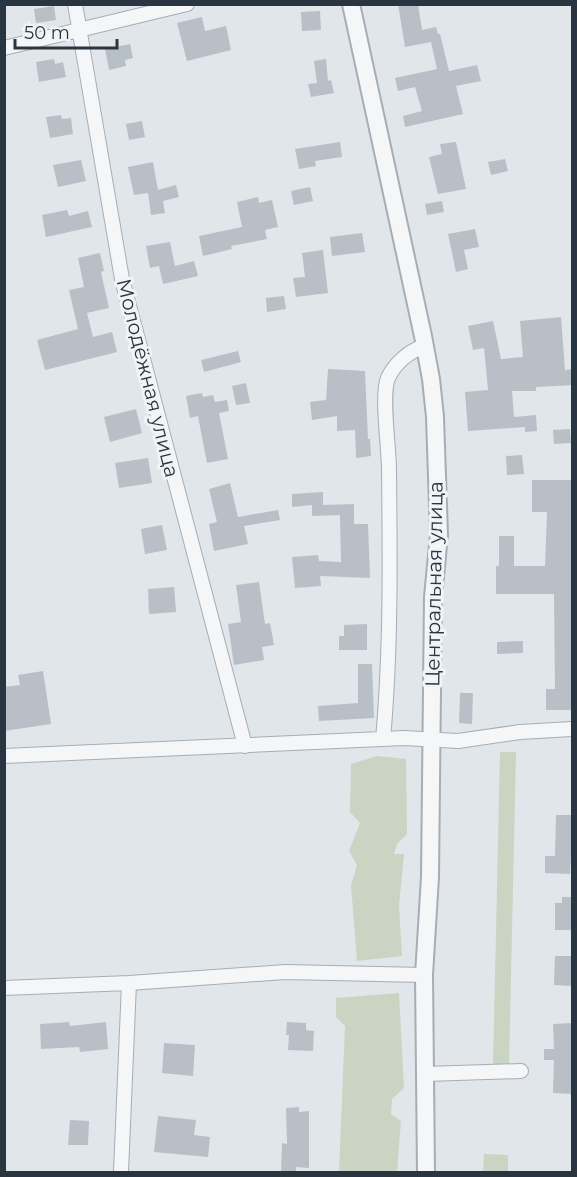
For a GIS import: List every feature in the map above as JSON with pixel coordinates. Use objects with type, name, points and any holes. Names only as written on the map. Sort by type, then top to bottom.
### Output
[{"type":"street","name":"Молодёжная улица","points":[[75,4],[122,279],[245,746]]},
{"type":"street","points":[[4,48],[187,4]]},
{"type":"street","name":"Центральная улица","points":[[351,4],[425,346],[435,417],[439,534],[433,597],[430,877],[424,975],[426,1173]]},
{"type":"street","points":[[383,739],[389,629],[390,528],[389,442],[385,394],[388,379],[396,366],[414,349],[425,346]]},
{"type":"street","points":[[4,756],[383,739],[458,741],[519,732],[573,729]]},
{"type":"street","points":[[4,988],[129,983],[285,972],[424,975]]},
{"type":"street","points":[[121,1173],[129,983]]},
{"type":"street","points":[[425,1074],[521,1071]]},
{"type":"green space","points":[[500,752],[516,752],[509,1067],[493,1067]]},
{"type":"green space","points":[[377,756],[406,759],[407,834],[397,844],[394,854],[404,854],[399,906],[402,956],[357,961],[351,885],[357,865],[349,851],[360,823],[350,812],[351,764]]},
{"type":"green space","points":[[399,993],[404,1088],[392,1099],[391,1114],[401,1121],[397,1172],[339,1172],[345,1026],[336,1017],[336,998]]},
{"type":"green space","points":[[484,1154],[508,1155],[508,1172],[483,1172]]},
{"type":"building","points":[[398,4],[418,4],[422,30],[436,27],[440,34],[449,71],[477,65],[481,81],[456,86],[463,114],[405,127],[403,116],[422,111],[415,87],[398,91],[395,78],[437,69],[431,42],[405,47]]},
{"type":"building","points":[[54,6],[56,20],[36,23],[34,9]]},
{"type":"building","points":[[320,11],[321,30],[302,31],[301,12]]},
{"type":"building","points":[[202,17],[205,31],[226,26],[231,50],[187,61],[177,23]]},
{"type":"building","points":[[130,44],[133,58],[125,60],[126,66],[109,70],[105,49]]},
{"type":"building","points":[[54,59],[55,64],[63,62],[66,77],[39,82],[36,62]]},
{"type":"building","points":[[326,59],[328,81],[331,80],[334,93],[311,97],[308,84],[317,83],[314,61]]},
{"type":"building","points":[[61,115],[62,119],[71,118],[73,134],[50,138],[46,117]]},
{"type":"building","points":[[142,121],[145,137],[129,140],[126,124]]},
{"type":"building","points":[[340,142],[342,157],[315,161],[316,166],[299,169],[295,149]]},
{"type":"building","points":[[456,142],[466,189],[438,194],[429,157],[442,154],[440,144]]},
{"type":"building","points":[[505,159],[508,171],[491,175],[488,162]]},
{"type":"building","points":[[81,160],[86,181],[58,187],[53,165]]},
{"type":"building","points":[[153,162],[158,190],[176,185],[179,197],[163,201],[165,213],[151,215],[148,193],[134,195],[128,167]]},
{"type":"building","points":[[310,187],[313,201],[294,205],[291,191]]},
{"type":"building","points":[[258,197],[259,203],[272,200],[278,227],[265,230],[267,239],[231,246],[232,249],[203,256],[199,236],[242,227],[237,202]]},
{"type":"building","points":[[442,201],[444,212],[427,215],[425,204]]},
{"type":"building","points":[[67,210],[69,216],[88,211],[92,227],[46,237],[42,215]]},
{"type":"building","points":[[475,229],[479,247],[464,250],[468,269],[456,272],[448,234]]},
{"type":"building","points":[[362,233],[365,252],[332,256],[330,237]]},
{"type":"building","points":[[170,242],[175,266],[194,261],[198,276],[163,284],[159,266],[150,268],[146,246]]},
{"type":"building","points":[[323,250],[328,293],[296,297],[293,278],[305,277],[302,253]]},
{"type":"building","points":[[100,253],[104,271],[101,272],[109,308],[87,313],[93,337],[112,332],[117,352],[45,370],[37,340],[78,329],[69,290],[84,287],[78,258]]},
{"type":"building","points":[[284,296],[286,309],[267,312],[266,298]]},
{"type":"building","points":[[561,317],[565,370],[573,369],[573,385],[536,387],[536,391],[512,391],[514,417],[536,415],[537,431],[525,432],[525,427],[468,431],[465,392],[488,390],[484,348],[473,350],[468,326],[493,321],[501,359],[523,357],[520,321]]},
{"type":"building","points":[[238,351],[241,362],[204,372],[201,360]]},
{"type":"building","points":[[328,369],[365,371],[371,456],[356,458],[355,430],[337,431],[337,416],[312,420],[310,402],[326,400]]},
{"type":"building","points":[[246,383],[250,403],[236,405],[232,386]]},
{"type":"building","points":[[202,393],[203,397],[213,395],[215,402],[227,400],[229,411],[219,413],[228,459],[207,463],[198,416],[190,418],[186,396]]},
{"type":"building","points":[[136,409],[142,433],[110,442],[104,417]]},
{"type":"building","points":[[570,429],[571,443],[554,444],[553,430]]},
{"type":"building","points":[[522,455],[524,474],[507,475],[506,456]]},
{"type":"building","points":[[148,458],[152,483],[119,488],[115,463]]},
{"type":"building","points":[[532,480],[571,480],[573,710],[546,710],[546,689],[555,689],[554,594],[496,594],[499,536],[514,536],[514,566],[545,566],[547,512],[532,512]]},
{"type":"building","points":[[230,483],[238,517],[278,510],[280,520],[244,526],[248,544],[214,551],[209,524],[217,522],[209,489]]},
{"type":"building","points":[[323,492],[323,505],[354,504],[354,524],[368,524],[370,578],[320,576],[321,586],[295,588],[292,557],[318,555],[319,561],[341,562],[340,515],[312,516],[312,505],[292,507],[292,494]]},
{"type":"building","points":[[162,525],[167,550],[145,554],[141,529]]},
{"type":"building","points":[[259,582],[265,624],[270,623],[274,645],[262,647],[264,660],[234,665],[228,624],[241,622],[236,585]]},
{"type":"building","points":[[174,587],[176,612],[149,614],[148,589]]},
{"type":"building","points":[[367,624],[367,650],[339,650],[339,636],[344,636],[344,625]]},
{"type":"building","points":[[523,641],[523,653],[497,654],[497,642]]},
{"type":"building","points":[[358,664],[372,664],[374,718],[319,721],[318,706],[358,703]]},
{"type":"building","points":[[43,671],[51,724],[4,731],[4,687],[20,685],[18,675]]},
{"type":"building","points":[[460,693],[473,693],[472,724],[459,723]]},
{"type":"building","points":[[556,815],[573,815],[570,874],[545,873],[545,856],[555,856]]},
{"type":"building","points":[[562,897],[573,897],[573,930],[555,930],[555,903],[562,903]]},
{"type":"building","points":[[555,956],[573,956],[573,986],[554,985]]},
{"type":"building","points":[[69,1022],[70,1026],[106,1022],[108,1049],[80,1052],[79,1047],[41,1049],[40,1024]]},
{"type":"building","points":[[287,1022],[306,1023],[306,1030],[314,1031],[313,1051],[288,1050]]},
{"type":"building","points":[[573,1023],[573,1094],[553,1093],[554,1060],[544,1060],[544,1049],[554,1049],[553,1024]]},
{"type":"building","points":[[164,1043],[195,1045],[193,1076],[162,1073]]},
{"type":"building","points":[[299,1107],[299,1112],[309,1111],[309,1168],[296,1167],[296,1173],[281,1173],[282,1143],[287,1144],[286,1108]]},
{"type":"building","points":[[158,1116],[196,1120],[194,1135],[210,1137],[208,1157],[154,1152]]},
{"type":"building","points":[[70,1120],[89,1121],[88,1145],[68,1145]]}]
